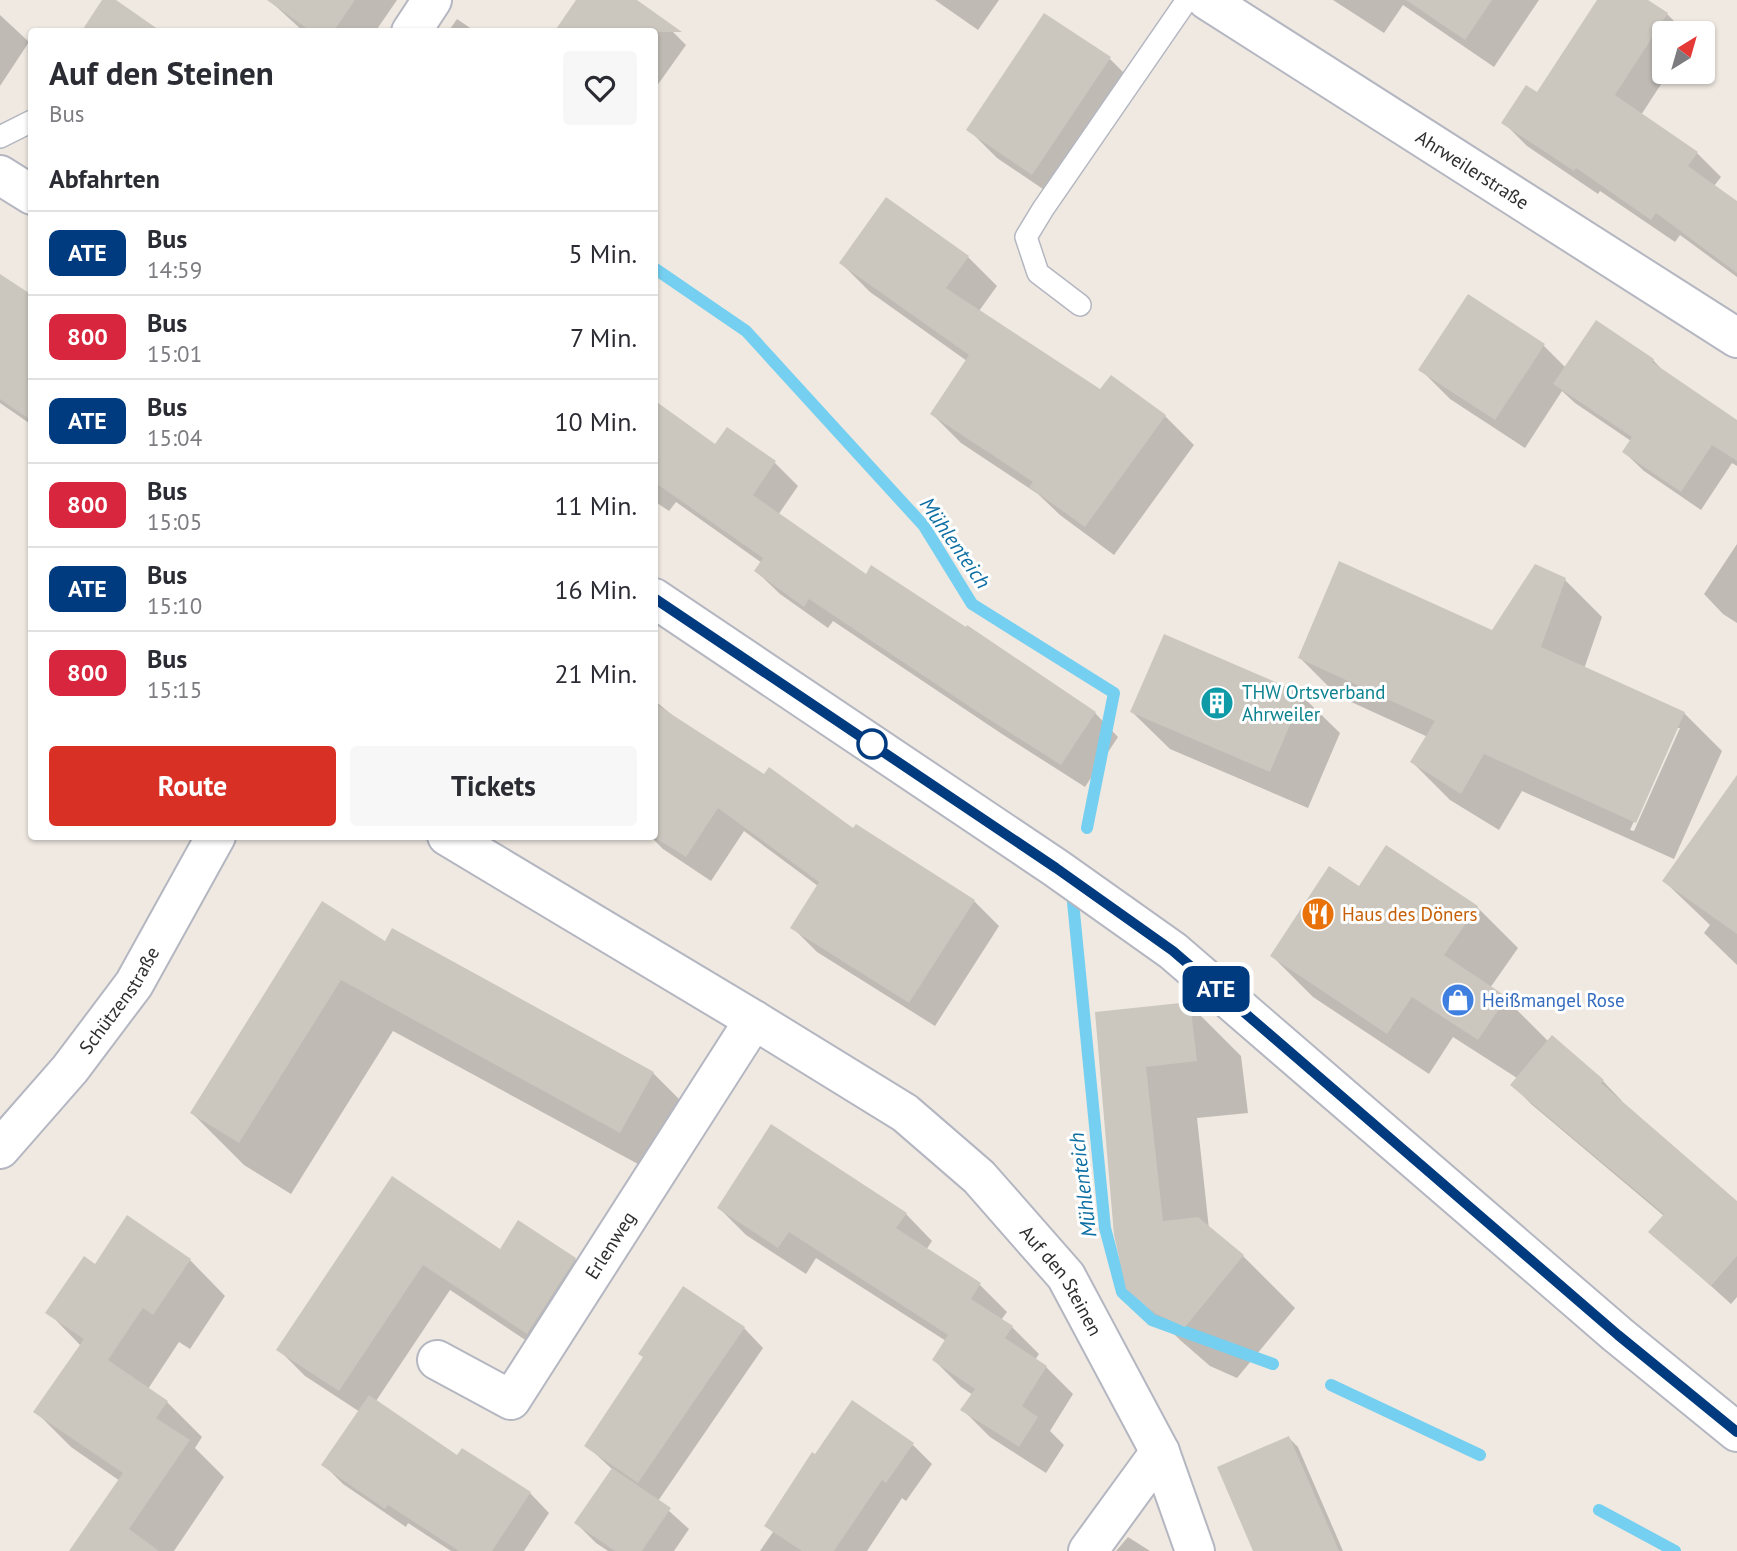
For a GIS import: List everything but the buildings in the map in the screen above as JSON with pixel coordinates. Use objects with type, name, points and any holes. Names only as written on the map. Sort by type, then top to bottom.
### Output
[{"type":"street","points":[[414,28],[432,0]]},
{"type":"street","name":"Ahrweilerstraße","points":[[1207,0],[1737,338]]},
{"type":"street","points":[[658,601],[1056,868],[1173,951],[1618,1335],[1734,1422]]},
{"type":"street","name":"Schützenstraße","points":[[0,1149],[71,1069],[134,985],[214,840]]},
{"type":"street","name":"Auf den Steinen","points":[[454,840],[905,1113],[979,1177],[1066,1276],[1160,1452],[1195,1551]]},
{"type":"street","name":"Erlenweg","points":[[438,1360],[511,1400],[754,1020]]},
{"type":"street","points":[[1088,1551],[1160,1452]]},
{"type":"lane","points":[[1080,305],[1038,273],[1026,237],[1187,0]]},
{"type":"lane","points":[[0,137],[28,123]]},
{"type":"waterway","name":"Mühlenteich","points":[[658,271],[746,331],[924,526],[972,604],[1114,693],[1087,828]]},
{"type":"waterway","name":"Mühlenteich","points":[[1073,902],[1105,1228],[1122,1292],[1152,1320],[1273,1364]]},
{"type":"waterway","name":"Mühlenteich","points":[[1331,1385],[1480,1455]]},
{"type":"waterway","name":"Mühlenteich","points":[[1599,1510],[1675,1551]]},
{"type":"bus line","name":"ATE","points":[[658,601],[1056,868],[1173,951],[1618,1335],[1737,1432]]},
{"type":"place","name":"THW Ortsverband Ahrweiler","points":[[1217,703]]},
{"type":"place","name":"Haus des Döners","points":[[1318,914]]},
{"type":"place","name":"Heißmangel Rose","points":[[1458,1000]]}]
